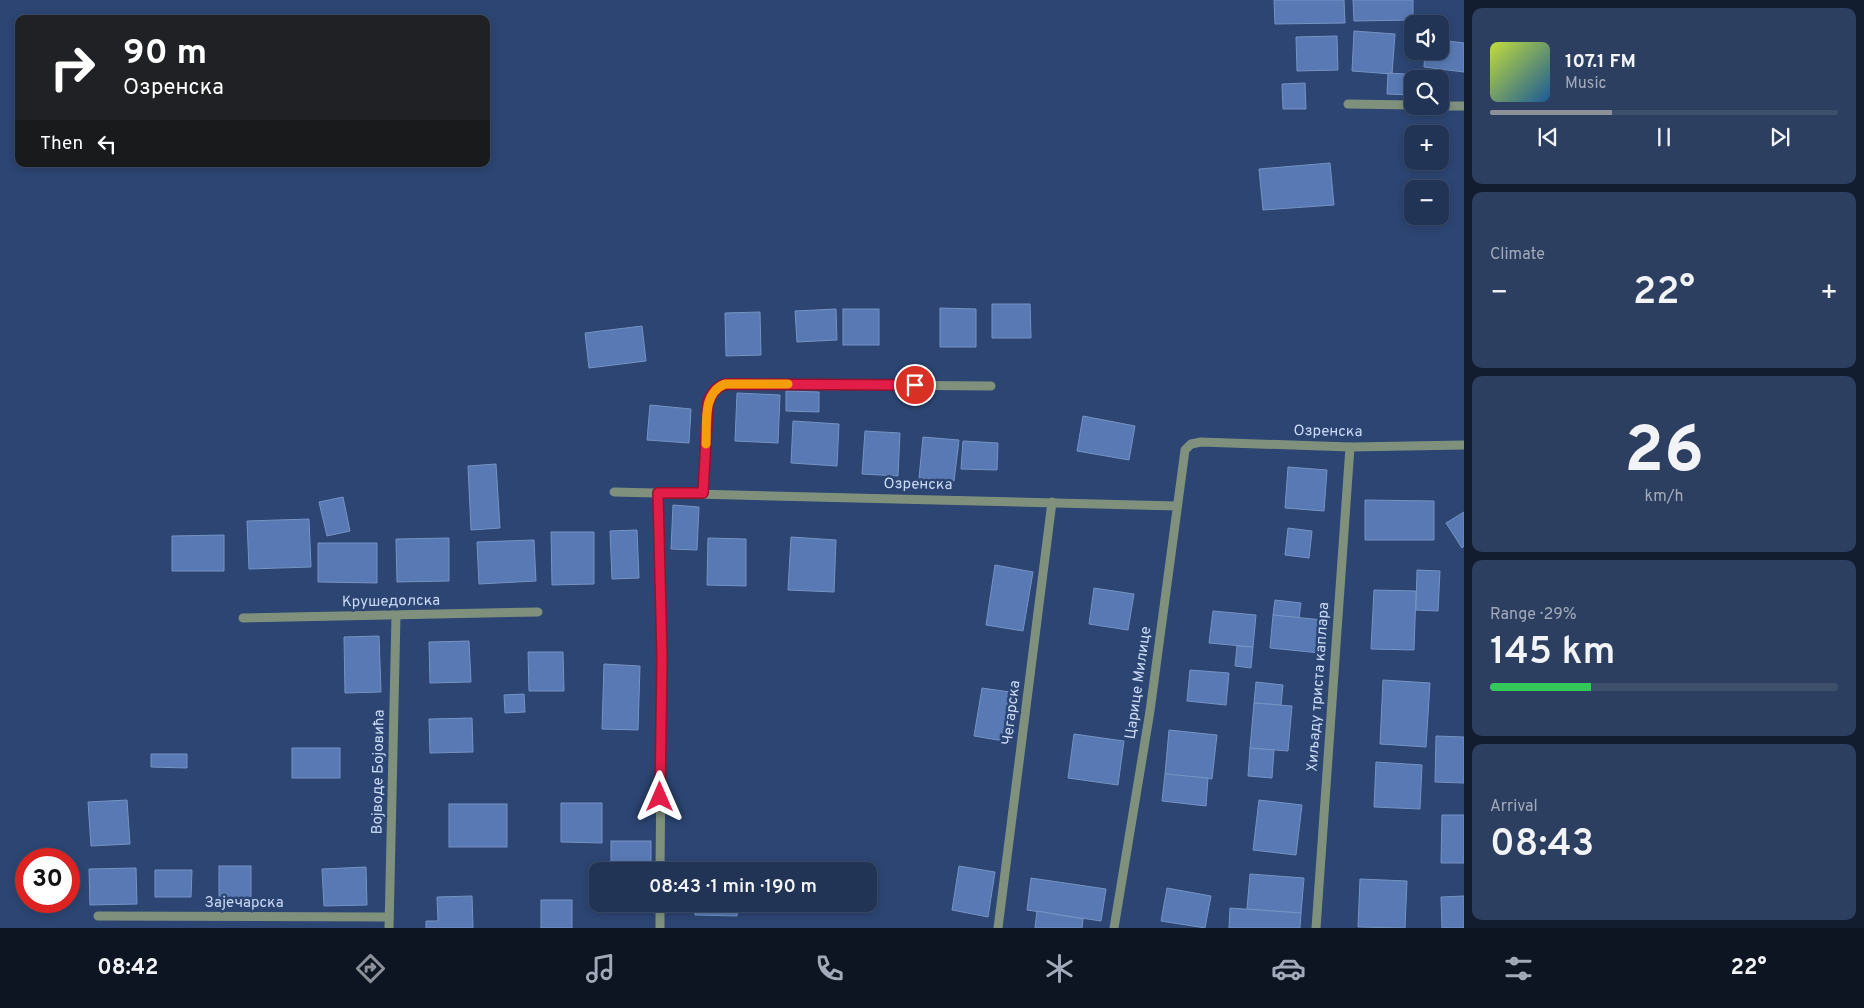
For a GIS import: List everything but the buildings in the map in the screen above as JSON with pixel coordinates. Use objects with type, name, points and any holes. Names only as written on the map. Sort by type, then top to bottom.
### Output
[{"type":"street","points":[[1348,104],[1404,105]]},
{"type":"street","points":[[1449,106],[1464,106]]},
{"type":"street","points":[[703,493],[708,403],[716,389],[725,384],[991,386]]},
{"type":"street","name":"Озренска","points":[[1191,444],[1201,442],[1350,447],[1464,445]]},
{"type":"street","name":"Царице Милице","points":[[1114,928],[1150,711],[1185,450],[1191,444]]},
{"type":"street","name":"Хиљаду триста каплара","points":[[1316,928],[1350,447]]},
{"type":"street","name":"Озренска","points":[[614,492],[1177,506]]},
{"type":"street","points":[[658,493],[662,658],[660,862]]},
{"type":"street","name":"Чегарска","points":[[998,928],[1052,502]]},
{"type":"street","name":"Крушедолска","points":[[243,618],[538,612]]},
{"type":"street","name":"Војводе Бојовића","points":[[389,928],[396,616]]},
{"type":"street","points":[[660,912],[660,928]]},
{"type":"street","name":"Зајечарска","points":[[98,916],[390,917]]},
{"type":"slow traffic","points":[[706,444],[708,403],[711,395],[720,386],[725,384],[788,384]]},
{"type":"route","points":[[660,797],[662,658],[658,493],[703,493],[708,403],[711,395],[716,389],[725,384],[915,385]]}]
